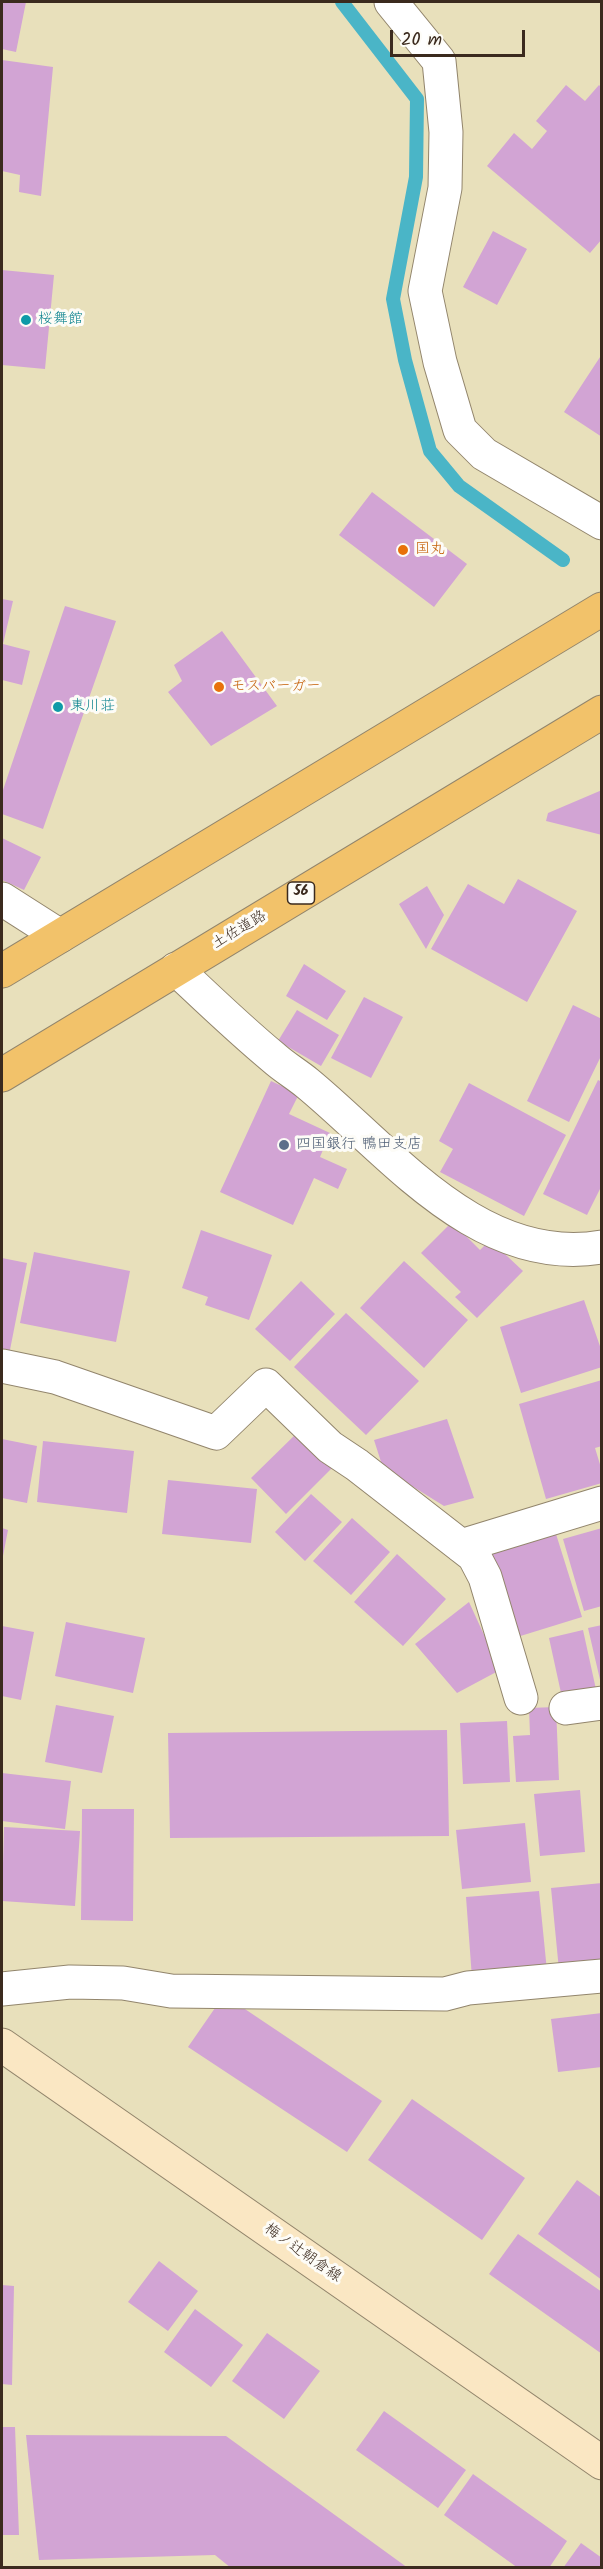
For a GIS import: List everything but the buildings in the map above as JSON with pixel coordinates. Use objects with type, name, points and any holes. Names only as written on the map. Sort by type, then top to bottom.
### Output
[{"type":"highway","points":[[2,971],[602,609]]},
{"type":"highway","name":"土佐道路","points":[[2,1075],[602,712]]},
{"type":"main road","name":"梅ノ辻朝倉線","points":[[2,2045],[602,2463]]},
{"type":"street","points":[[391,2],[439,61],[446,132],[445,188],[425,291],[441,362],[460,430],[484,454],[602,523]]},
{"type":"street","points":[[2,899],[60,936]]},
{"type":"street","points":[[176,969],[274,1059],[306,1083],[409,1176],[484,1228],[538,1248],[577,1251],[602,1247]]},
{"type":"street","points":[[2,1366],[55,1377],[216,1433],[266,1385],[330,1447],[357,1465],[474,1556],[485,1578],[521,1698]]},
{"type":"street","points":[[461,1546],[602,1503]]},
{"type":"street","points":[[566,1708],[602,1703]]},
{"type":"street","points":[[2,1989],[70,1982],[123,1983],[171,1991],[445,1994],[468,1988],[602,1976]]},
{"type":"waterway","points":[[342,2],[417,99],[416,177],[393,299],[405,360],[430,451],[459,486],[563,560]]},
{"type":"place","name":"桜舞館","points":[[26,320]]},
{"type":"place","name":"国丸","points":[[403,550]]},
{"type":"place","name":"モスバーガー","points":[[219,687]]},
{"type":"place","name":"東川荘","points":[[58,707]]},
{"type":"place","name":"四国銀行 鴨田支店","points":[[284,1145]]}]
